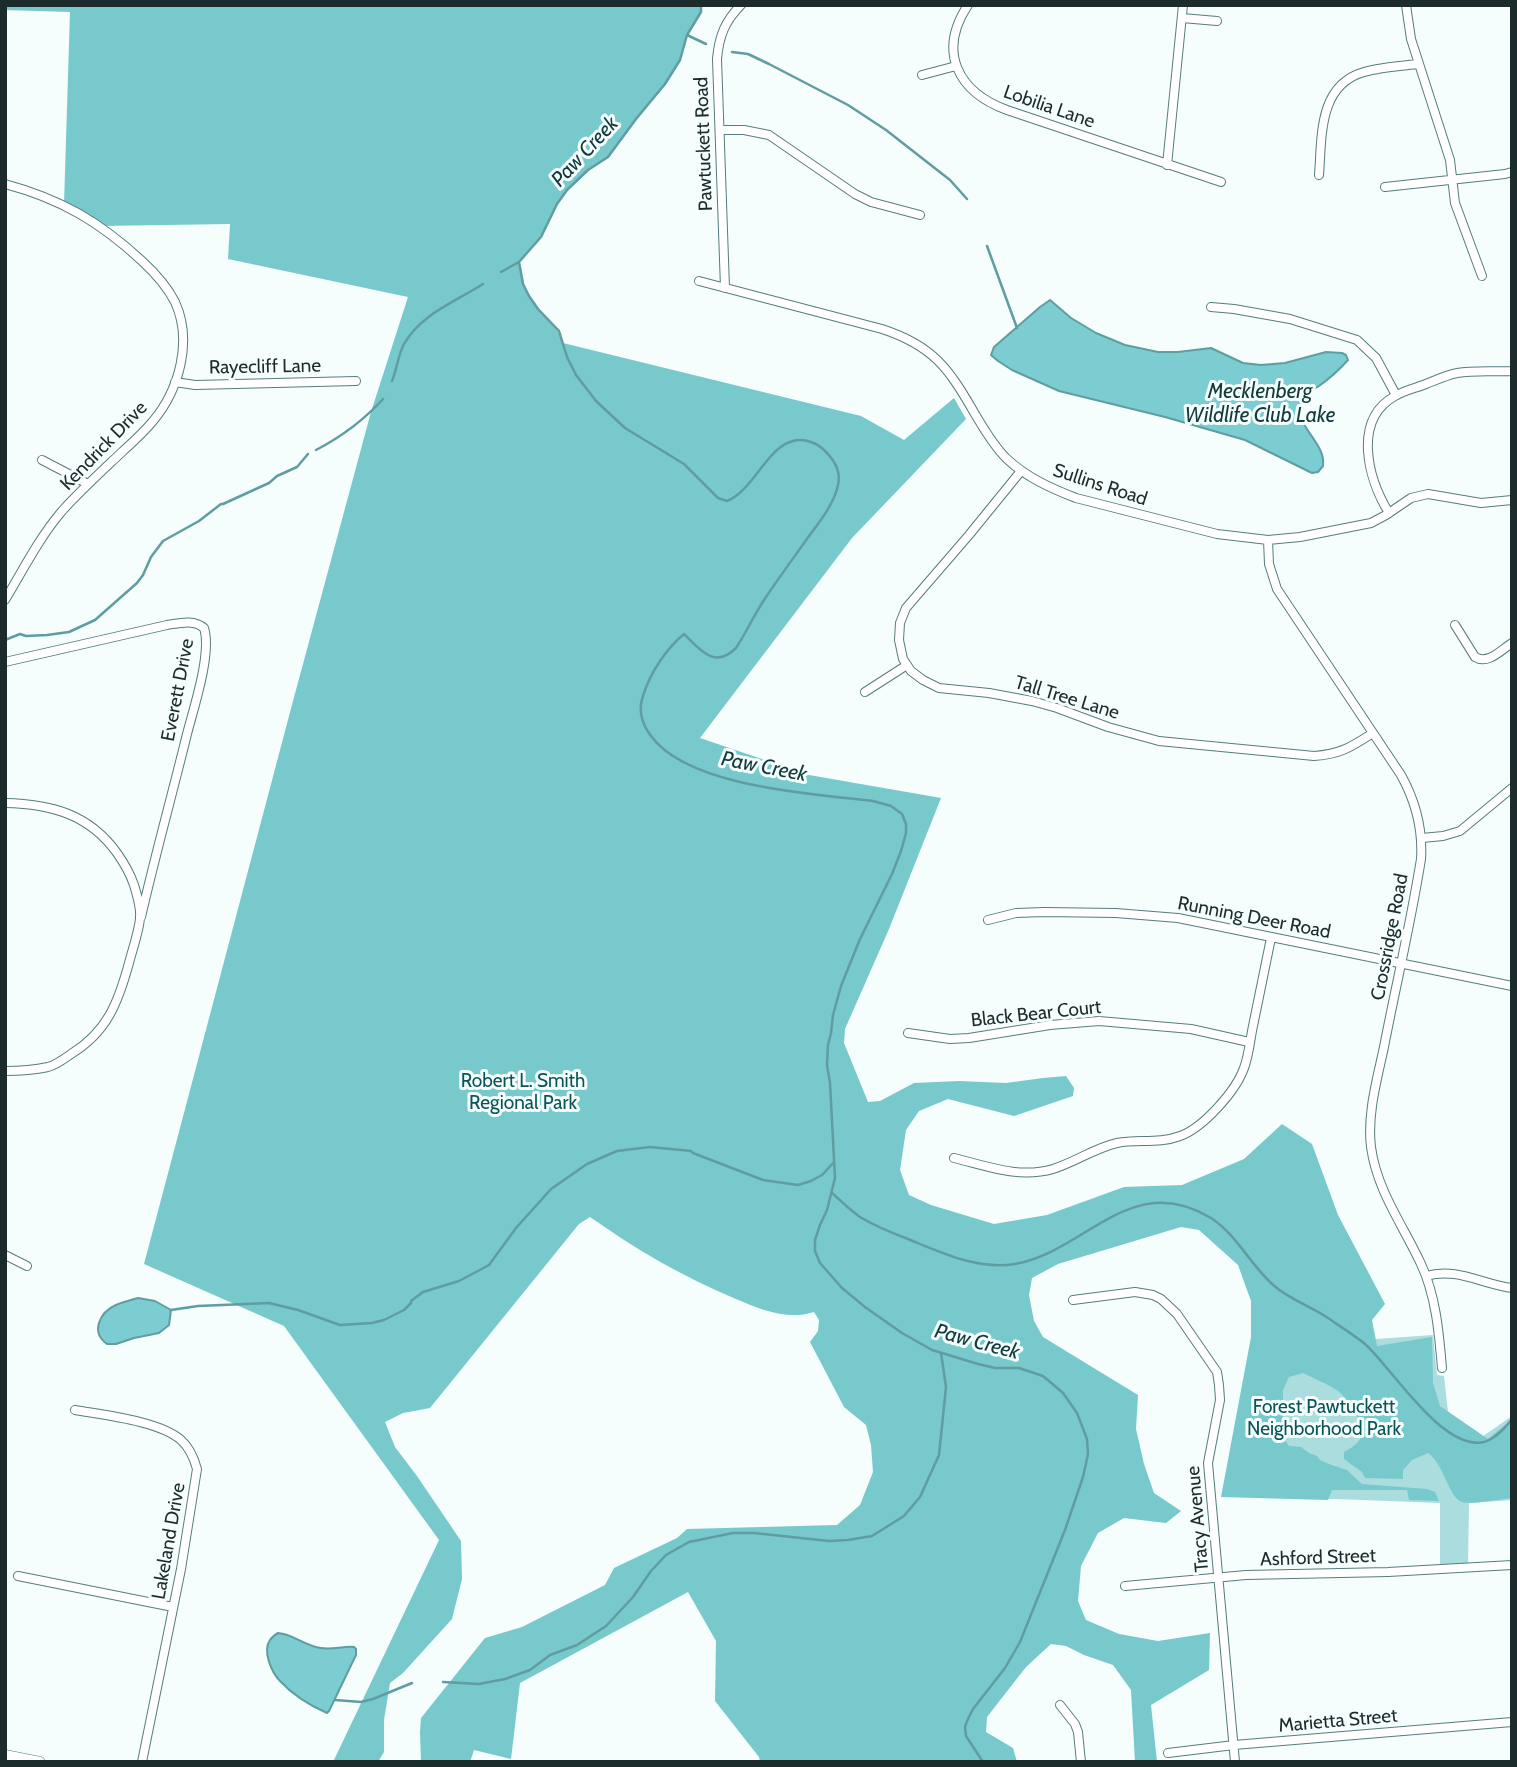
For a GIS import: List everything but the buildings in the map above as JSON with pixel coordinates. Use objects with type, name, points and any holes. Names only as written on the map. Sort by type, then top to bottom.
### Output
[{"type":"main road","points":[[5,1755],[40,1762]]},
{"type":"street","name":"Pawtuckett Road","points":[[725,288],[718,44],[730,16],[741,5]]},
{"type":"street","points":[[922,75],[956,66],[955,32],[968,5]]},
{"type":"street","points":[[1167,165],[1183,5]]},
{"type":"street","points":[[1406,5],[1407,23],[1418,64],[1446,148],[1455,203],[1482,276]]},
{"type":"street","points":[[1182,18],[1217,21]]},
{"type":"street","points":[[1319,175],[1325,114],[1337,89],[1346,80],[1365,71],[1418,64]]},
{"type":"street","name":"Lobilia Lane","points":[[956,66],[972,90],[991,104],[1221,182]]},
{"type":"street","points":[[720,130],[744,130],[769,135],[855,194],[871,202],[920,215]]},
{"type":"street","points":[[1385,187],[1508,173]]},
{"type":"street","name":"Kendrick Drive","points":[[5,184],[64,204],[136,255],[159,277],[174,301],[183,328],[181,360],[175,383],[153,421],[61,513],[45,533],[5,600]]},
{"type":"street","name":"Sullins Road","points":[[699,281],[883,329],[910,339],[942,363],[1005,457],[1021,471],[1054,490],[1076,498],[1206,532],[1268,540],[1300,537],[1371,523],[1411,498],[1428,494],[1480,503],[1512,500]]},
{"type":"street","points":[[1211,307],[1290,319],[1357,340],[1376,358],[1396,395]]},
{"type":"street","points":[[1389,513],[1377,492],[1368,457],[1369,432],[1381,409],[1396,395],[1454,374],[1512,371]]},
{"type":"street","name":"Rayecliff Lane","points":[[175,383],[195,385],[356,381]]},
{"type":"street","points":[[41,460],[88,484]]},
{"type":"street","points":[[865,692],[907,665],[901,653],[899,634],[906,607],[1021,471]]},
{"type":"street","name":"Crossridge Road","points":[[1268,540],[1269,564],[1277,589],[1410,790],[1419,816],[1422,838],[1419,872],[1371,1113],[1371,1146],[1384,1194],[1426,1276],[1435,1309],[1442,1368]]},
{"type":"street","name":"Everett Drive","points":[[5,662],[167,625],[192,622],[204,628],[206,640],[199,683],[141,917]]},
{"type":"street","points":[[1455,625],[1475,657],[1480,660],[1487,659],[1512,643]]},
{"type":"street","name":"Tall Tree Lane","points":[[907,665],[923,680],[939,688],[1032,701],[1137,736],[1169,743],[1330,755],[1348,749],[1373,733]]},
{"type":"street","points":[[1422,838],[1460,831],[1512,788]]},
{"type":"street","points":[[5,803],[31,804],[60,811],[77,817],[99,832],[110,843],[131,875],[141,917],[115,1006],[100,1031],[85,1045],[48,1067],[5,1071]]},
{"type":"street","name":"Running Deer Road","points":[[989,920],[1016,913],[1094,912],[1178,918],[1512,986]]},
{"type":"street","points":[[954,1158],[1007,1172],[1039,1172],[1053,1169],[1116,1143],[1158,1141],[1186,1134],[1220,1106],[1244,1069],[1271,938]]},
{"type":"street","name":"Black Bear Court","points":[[908,1033],[950,1039],[969,1038],[1050,1025],[1099,1021],[1191,1028],[1250,1042]]},
{"type":"street","points":[[5,1255],[27,1266]]},
{"type":"street","points":[[1426,1276],[1455,1273],[1512,1289]]},
{"type":"street","name":"Tracy Avenue","points":[[1073,1300],[1135,1292],[1161,1299],[1177,1314],[1214,1367],[1218,1377],[1220,1393],[1208,1463],[1235,1762]]},
{"type":"street","name":"Lakeland Drive","points":[[75,1410],[159,1428],[173,1434],[193,1456],[197,1469],[142,1762]]},
{"type":"street","name":"Ashford Street","points":[[1125,1586],[1219,1577],[1512,1565]]},
{"type":"street","points":[[18,1576],[173,1607]]},
{"type":"street","points":[[1060,1705],[1078,1732],[1081,1762]]},
{"type":"street","name":"Marietta Street","points":[[1168,1753],[1512,1722]]},
{"type":"green space","name":"Robert L. Smith Regional Park","points":[[5,5],[701,5],[701,12],[687,35],[680,60],[665,84],[608,157],[588,170],[567,190],[541,237],[519,262],[530,297],[555,328],[563,343],[861,416],[904,440],[954,398],[966,419],[852,538],[700,738],[809,775],[941,798],[889,929],[845,1029],[844,1043],[868,1102],[880,1101],[914,1083],[1006,1083],[1066,1076],[1074,1088],[1073,1096],[1014,1116],[948,1099],[919,1111],[906,1130],[900,1170],[909,1195],[931,1205],[994,1224],[1047,1215],[1124,1187],[1182,1185],[1244,1159],[1282,1124],[1312,1144],[1338,1215],[1385,1304],[1372,1320],[1377,1346],[1432,1337],[1433,1383],[1440,1406],[1488,1439],[1512,1419],[1512,1498],[1462,1502],[1453,1494],[1434,1458],[1428,1453],[1412,1460],[1403,1470],[1403,1479],[1365,1478],[1362,1472],[1344,1459],[1344,1452],[1361,1438],[1362,1427],[1356,1415],[1340,1393],[1303,1373],[1289,1377],[1283,1390],[1283,1437],[1289,1446],[1301,1447],[1320,1460],[1347,1470],[1362,1484],[1427,1489],[1435,1492],[1439,1501],[1409,1500],[1407,1490],[1332,1490],[1328,1500],[1221,1497],[1251,1337],[1251,1301],[1238,1265],[1199,1230],[1181,1227],[1058,1264],[1032,1278],[1029,1295],[1034,1321],[1043,1337],[1138,1395],[1136,1429],[1154,1493],[1181,1511],[1166,1523],[1124,1518],[1098,1533],[1081,1566],[1078,1601],[1086,1620],[1119,1634],[1158,1641],[1210,1633],[1209,1670],[1151,1705],[1157,1762],[1135,1762],[1131,1690],[1113,1665],[1066,1646],[1051,1644],[1026,1667],[987,1717],[986,1732],[1013,1748],[1017,1762],[760,1762],[759,1757],[715,1701],[716,1641],[688,1592],[520,1683],[511,1759],[474,1750],[470,1762],[421,1762],[421,1718],[485,1638],[522,1627],[605,1585],[614,1568],[677,1538],[687,1529],[837,1525],[860,1505],[873,1472],[866,1425],[844,1407],[810,1342],[818,1331],[819,1320],[814,1312],[800,1315],[782,1314],[736,1299],[661,1262],[590,1217],[579,1224],[430,1408],[403,1413],[385,1422],[395,1447],[461,1541],[462,1579],[452,1619],[403,1673],[390,1683],[384,1720],[384,1752],[378,1762],[333,1762],[439,1540],[284,1326],[144,1264],[371,412],[408,297],[228,259],[230,224],[99,226],[64,204],[70,12],[5,10]]},
{"type":"green space","name":"Forest Pawtuckett Neighborhood Park","points":[[1270,1218],[1349,1341],[1433,1335],[1437,1375],[1444,1376],[1453,1457],[1512,1416],[1512,1500],[1469,1503],[1468,1565],[1440,1566],[1440,1503],[1231,1495]]},
{"type":"water","name":"Mecklenberg Wildlife Club Lake","points":[[1050,300],[1071,318],[1096,333],[1125,345],[1158,352],[1211,348],[1243,363],[1261,365],[1285,363],[1326,352],[1346,355],[1348,360],[1345,364],[1304,395],[1300,403],[1300,414],[1320,450],[1323,466],[1318,472],[1312,473],[1245,440],[1059,391],[1012,370],[991,355],[994,347]]},
{"type":"water","points":[[138,1298],[155,1301],[171,1310],[169,1325],[159,1333],[107,1344],[98,1328],[105,1312],[116,1305]]},
{"type":"water","points":[[278,1633],[315,1647],[356,1649],[356,1655],[327,1713],[296,1695],[274,1673],[267,1650],[270,1640]]},
{"type":"waterway","name":"Paw Creek","points":[[501,272],[519,262],[541,237],[567,190],[588,170],[608,157],[665,84],[680,60],[687,35],[701,12],[701,5]]},
{"type":"waterway","points":[[687,35],[706,44]]},
{"type":"waterway","points":[[732,52],[748,54],[848,105],[886,130],[950,180],[967,199]]},
{"type":"waterway","points":[[987,246],[1017,328]]},
{"type":"waterway","name":"Paw Creek","points":[[519,262],[523,284],[529,296],[559,331],[576,375],[596,401],[625,428],[684,464],[718,498],[727,501],[736,496],[775,452],[793,441],[807,441],[819,446],[832,459],[838,471],[838,485],[830,506],[766,597],[736,648],[728,654],[715,657],[702,651],[684,634],[654,670],[643,696],[641,712],[651,736],[669,753],[693,767],[753,785],[873,801],[891,806],[902,814],[906,824],[901,851],[860,939],[841,986],[833,1015],[827,1065],[835,1178],[827,1210],[815,1240],[815,1251],[820,1263],[842,1288],[902,1333],[932,1350],[995,1368],[1019,1368],[1043,1376],[1063,1393],[1077,1413],[1087,1439],[1088,1454],[1083,1477],[1020,1642],[1005,1668],[973,1709],[965,1727],[966,1736],[983,1762]]},
{"type":"waterway","points":[[392,381],[404,344],[420,324],[439,309],[483,284]]},
{"type":"waterway","points":[[316,450],[352,428],[383,399]]},
{"type":"waterway","points":[[5,640],[20,634],[26,636],[69,632],[95,620],[137,583],[163,541],[199,521],[221,504],[269,483],[277,476],[297,467],[308,454]]},
{"type":"waterway","points":[[171,1310],[269,1303],[340,1325],[384,1320],[404,1310],[423,1292],[459,1281],[489,1265],[516,1228],[551,1189],[587,1164],[617,1151],[650,1147],[691,1151],[763,1180],[798,1185],[822,1175],[834,1162]]},
{"type":"waterway","points":[[832,1193],[860,1217],[890,1232],[960,1259],[987,1265],[1015,1264],[1040,1257],[1132,1208],[1156,1203],[1182,1205],[1220,1225],[1279,1290],[1324,1315],[1365,1344],[1419,1405],[1451,1434],[1468,1441],[1484,1442],[1496,1436],[1512,1419]]},
{"type":"waterway","points":[[443,1682],[479,1684],[505,1679],[530,1670],[550,1655],[577,1645],[606,1626],[666,1555],[689,1542],[733,1533],[829,1541],[848,1540],[872,1536],[904,1516],[920,1497],[939,1455],[946,1387],[941,1353]]},
{"type":"waterway","points":[[335,1700],[361,1702],[412,1683]]}]
